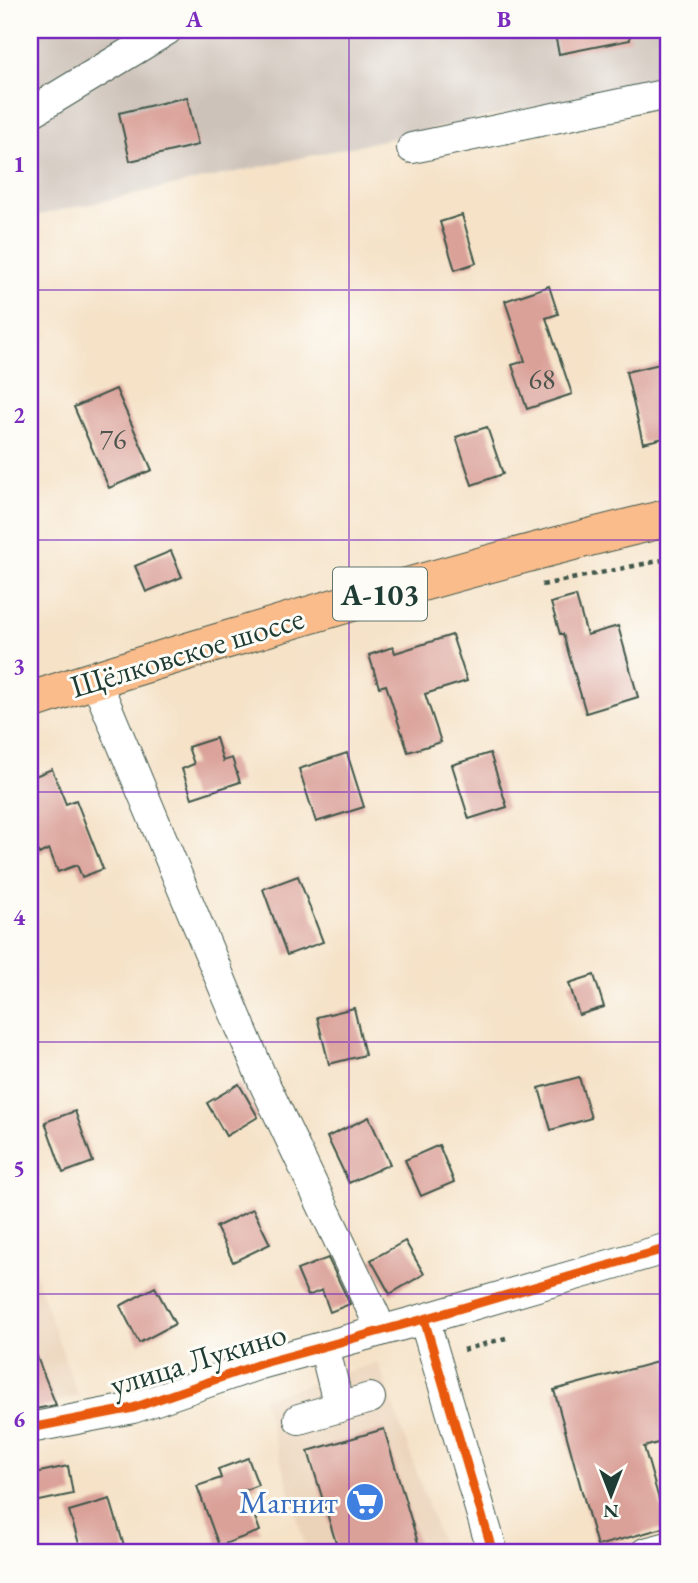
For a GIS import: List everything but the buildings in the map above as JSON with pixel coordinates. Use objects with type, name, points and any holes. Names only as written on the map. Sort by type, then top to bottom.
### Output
[{"type":"main road","name":"Щёлковское шоссе","points":[[30,701],[349,603],[570,541],[668,518]]},
{"type":"street","points":[[30,113],[167,30]]},
{"type":"street","points":[[412,148],[668,94]]},
{"type":"street","points":[[95,679],[263,1081],[380,1331]]},
{"type":"street","points":[[493,1553],[424,1319],[668,1248]]},
{"type":"street","name":"улица Лукино","points":[[30,1429],[134,1408],[260,1364],[424,1319]]},
{"type":"street","points":[[324,1346],[339,1407]]},
{"type":"street","points":[[299,1419],[370,1398]]},
{"type":"street","points":[[645,1553],[668,1547]]},
{"type":"shaded area","points":[[30,30],[668,30],[668,78],[30,217]]},
{"type":"shaded area","points":[[30,1260],[78,1396],[30,1408]]},
{"type":"shaded area","points":[[378,1362],[445,1553],[307,1553],[263,1399]]},
{"type":"cycle path","points":[[30,1428],[133,1408],[260,1364],[668,1248]]},
{"type":"cycle path","points":[[424,1319],[493,1553]]},
{"type":"place","name":"Магнит","points":[[365,1502]]}]
